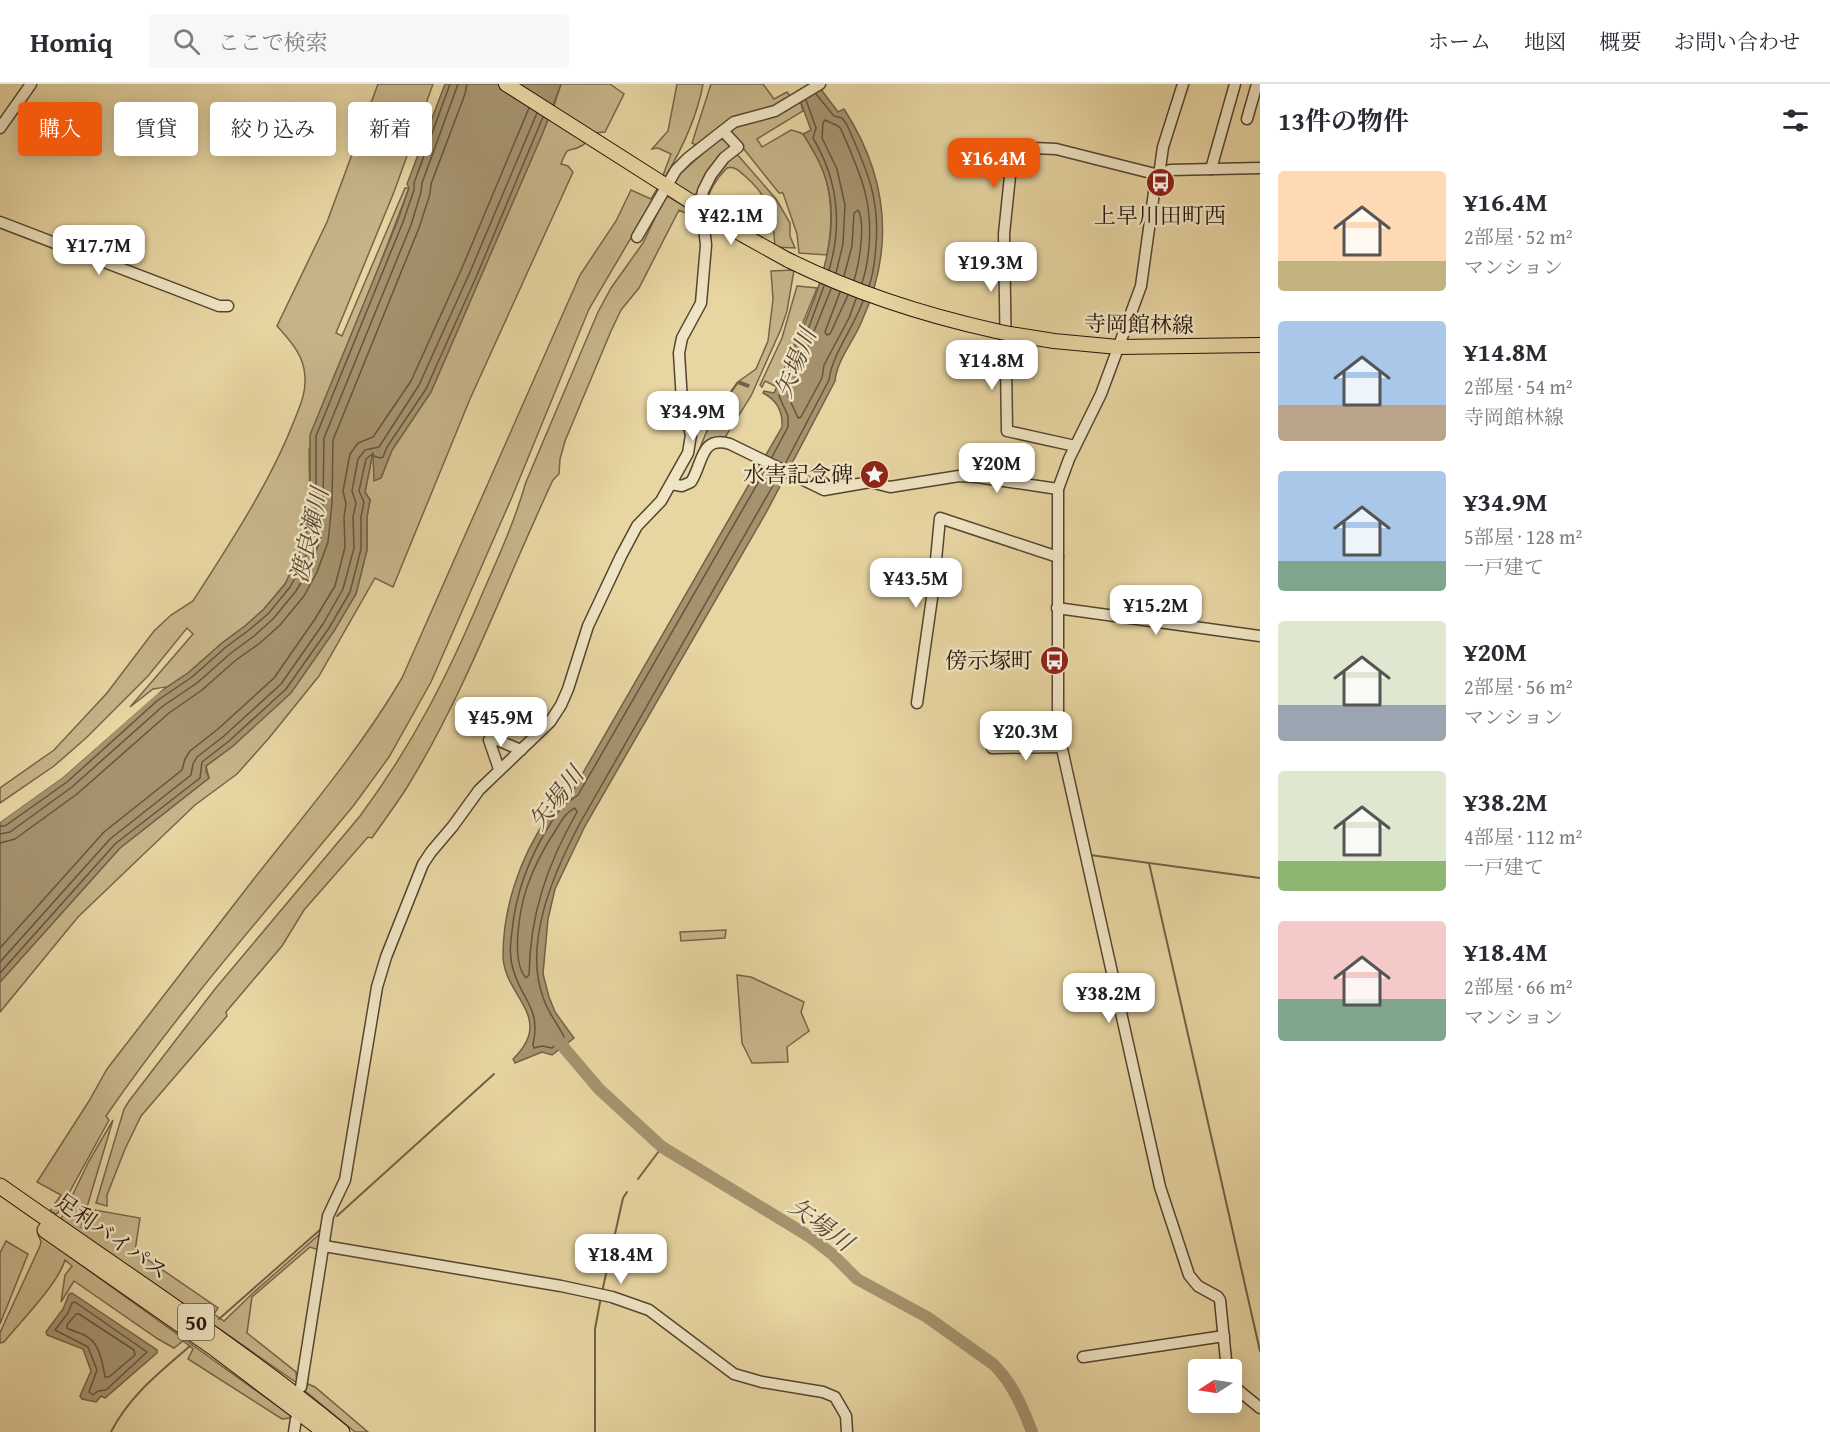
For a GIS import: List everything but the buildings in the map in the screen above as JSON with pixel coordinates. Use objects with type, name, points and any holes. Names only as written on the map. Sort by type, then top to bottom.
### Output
[{"type":"highway","name":"足利バイパス","points":[[0,1186],[43,1222],[291,1404],[325,1432]]},
{"type":"highway","name":"足利バイパス","points":[[0,1198],[43,1222],[221,1339],[342,1432]]},
{"type":"main road","name":"寺岡館林線","points":[[506,84],[736,230],[788,260],[899,306],[1003,332],[1054,341],[1118,347],[1260,345]]},
{"type":"street","points":[[0,128],[31,84]]},
{"type":"street","points":[[638,237],[664,185],[688,158],[734,122],[764,115],[820,84]]},
{"type":"street","points":[[1183,84],[1163,147],[1156,178],[1141,286],[1101,394],[1065,466],[1058,489],[1057,725],[1160,1187],[1189,1275],[1194,1283],[1220,1300],[1226,1359]]},
{"type":"street","points":[[1211,169],[1234,84]]},
{"type":"street","points":[[1247,119],[1257,84]]},
{"type":"street","points":[[301,1387],[328,1216],[345,1180],[377,987],[414,884],[431,852],[479,790],[550,722],[561,705],[588,626],[626,546],[637,526],[661,501],[688,453],[690,430],[682,400],[679,353],[682,338],[701,303],[706,245],[701,211],[703,191],[717,166],[738,147],[723,131]]},
{"type":"street","points":[[1075,446],[1006,431],[1004,234],[1013,147],[1056,149],[1158,175],[1170,170],[1260,168]]},
{"type":"street","points":[[0,222],[219,306],[228,306]]},
{"type":"street","points":[[671,484],[682,486],[691,482],[704,451],[709,446],[720,442],[730,444],[820,490],[870,482],[890,487],[959,476],[1058,489]]},
{"type":"street","points":[[917,703],[933,591],[940,518],[1052,557],[1058,557]]},
{"type":"street","points":[[1057,608],[1260,636]]},
{"type":"street","points":[[499,769],[489,740],[497,740],[521,750]]},
{"type":"street","points":[[992,748],[1061,747]]},
{"type":"street","points":[[324,1246],[561,1286],[612,1297],[649,1310],[734,1374],[762,1382],[823,1392],[835,1397],[846,1416],[847,1432]]},
{"type":"street","points":[[1083,1357],[1224,1336]]},
{"type":"street","points":[[1242,1393],[1260,1408]]},
{"type":"street","points":[[294,1432],[296,1419]]},
{"type":"shaded area","points":[[378,84],[433,84],[426,102],[371,102]]},
{"type":"shaded area","points":[[561,84],[610,84],[624,94],[605,132],[594,133],[583,145],[568,151],[564,157],[561,164],[568,166],[573,172],[470,399],[393,587],[375,578],[319,676],[269,738],[237,774],[195,805],[78,917],[0,1012],[0,982],[120,848],[209,778],[206,766],[233,746],[258,721],[356,594],[367,550],[367,517],[370,500],[365,492],[374,447],[375,480],[381,478],[392,450],[431,392],[554,106]]},
{"type":"shaded area","points":[[677,84],[703,84],[688,133],[664,179],[662,178],[671,154],[658,148],[652,149],[668,131]]},
{"type":"shaded area","points":[[711,84],[763,84],[774,99],[787,92],[792,99],[698,146],[692,143]]},
{"type":"shaded area","points":[[800,100],[803,111],[757,139],[762,147],[791,130],[801,133],[807,139],[828,185],[831,227],[827,255],[799,253],[797,234],[783,193],[779,193],[731,133],[732,127]]},
{"type":"shaded area","points":[[722,139],[729,143],[730,148],[692,199],[674,187],[672,181],[718,140]]},
{"type":"shaded area","points":[[736,153],[776,199],[790,223],[790,236],[795,248],[775,247],[769,209],[761,193],[755,185],[735,169],[727,168],[719,177],[705,206],[706,197],[715,176]]},
{"type":"shaded area","points":[[351,156],[407,156],[336,333],[342,336],[405,188],[409,188],[309,450],[310,503],[306,539],[297,563],[285,584],[264,609],[245,626],[188,673],[167,687],[153,689],[130,707],[193,634],[187,628],[148,676],[86,738],[54,766],[0,803],[0,788],[54,750],[107,693],[154,631],[171,615],[193,601],[248,513],[284,444],[304,394],[302,362],[292,343],[277,326],[327,222]]},
{"type":"shaded area","points":[[657,189],[658,192],[589,309],[512,497],[431,682],[389,757],[354,805],[227,958],[135,1076],[106,1116],[109,1120],[58,1213],[50,1211],[61,1195],[37,1182],[107,1069],[331,782],[368,731],[402,678],[580,275],[616,221],[631,190],[651,199]]},
{"type":"shaded area","points":[[666,195],[687,208],[685,213],[679,210],[639,288],[621,310],[565,441],[559,474],[553,480],[484,637],[428,752],[372,838],[368,837],[304,910],[282,946],[226,1012],[227,1016],[141,1116],[107,1195],[107,1206],[96,1203],[124,1109],[129,1101],[215,989],[360,816],[397,762],[429,708],[470,622],[506,538],[526,482],[598,312],[611,288],[643,243]]},
{"type":"shaded area","points":[[794,270],[787,311],[781,329],[751,396],[724,439],[699,451],[715,415],[737,383],[748,387],[749,385],[739,381],[756,369],[768,341],[773,299],[771,271]]},
{"type":"shaded area","points":[[797,286],[817,288],[777,387],[765,381],[762,387],[760,385],[782,338]]},
{"type":"shaded area","points":[[726,930],[725,938],[681,941],[680,932]]},
{"type":"shaded area","points":[[737,975],[751,977],[804,1002],[801,1012],[809,1031],[787,1047],[788,1062],[752,1063],[742,1043]]},
{"type":"shaded area","points":[[113,1120],[81,1227],[87,1231],[90,1217],[95,1210],[140,1218],[135,1251],[218,1308],[214,1314],[224,1321],[322,1232],[319,1250],[310,1247],[252,1297],[247,1333],[296,1372],[297,1383],[61,1219],[89,1161]]},
{"type":"shaded area","points":[[38,1234],[290,1415],[290,1418],[282,1419],[188,1359],[193,1349],[183,1341],[174,1348],[74,1281],[61,1302],[65,1275],[72,1266],[65,1260],[47,1291],[4,1342],[0,1343],[0,1333],[40,1246]]},
{"type":"shaded area","points":[[6,1241],[28,1254],[0,1324],[0,1253]]},
{"type":"shaded area","points":[[308,1384],[315,1387],[368,1432],[355,1432],[304,1390]]},
{"type":"water","name":"渡良瀬川","points":[[445,84],[561,84],[542,135],[431,392],[392,450],[381,478],[374,481],[373,452],[365,492],[370,500],[367,517],[367,550],[356,594],[334,631],[291,693],[233,746],[206,766],[209,778],[120,848],[0,982],[0,822],[63,777],[155,695],[188,673],[245,626],[264,609],[285,584],[306,539],[310,503],[310,435],[398,220],[409,188],[407,184],[418,156],[432,156],[432,118]]},
{"type":"water","points":[[817,84],[838,112],[844,109],[859,135],[878,187],[882,214],[882,241],[879,268],[872,295],[861,323],[842,358],[835,381],[767,511],[585,826],[555,889],[548,919],[543,974],[555,1012],[574,1038],[552,1055],[542,1052],[515,1063],[513,1059],[525,1044],[530,1031],[529,1019],[505,970],[503,956],[506,919],[521,866],[537,833],[555,806],[572,792],[782,427],[778,407],[763,393],[764,391],[774,393],[795,347],[816,295],[829,242],[831,216],[829,192],[819,162],[803,134],[811,130],[800,100]]},
{"type":"water","points":[[72,1293],[157,1350],[157,1353],[105,1398],[101,1396],[96,1402],[82,1399],[80,1396],[91,1371],[83,1349],[47,1335],[46,1332],[63,1309],[69,1294]]},
{"type":"pier","points":[[164,688],[63,777],[0,822],[0,818],[61,775],[153,693]]},
{"type":"waterway","points":[[709,425],[738,382],[748,386]]},
{"type":"waterway","points":[[1090,855],[1260,878]]},
{"type":"waterway","points":[[1149,863],[1260,1351]]},
{"type":"waterway","name":"矢場川","points":[[554,1036],[599,1089],[662,1147],[810,1237],[832,1254],[857,1279],[927,1317],[993,1364],[1011,1387],[1032,1432]]},
{"type":"waterway","points":[[337,1216],[494,1074]]},
{"type":"waterway","points":[[638,1179],[662,1147]]},
{"type":"waterway","points":[[602,1292],[623,1198],[627,1192]]},
{"type":"waterway","points":[[219,1319],[321,1229]]},
{"type":"waterway","points":[[595,1432],[595,1329],[601,1297]]},
{"type":"waterway","points":[[111,1432],[136,1396],[190,1346]]},
{"type":"place","name":"上早川田町西","points":[[1160,183]]},
{"type":"place","name":"水害記念碑","points":[[874,474]]},
{"type":"place","name":"傍示塚町","points":[[1054,660]]}]
